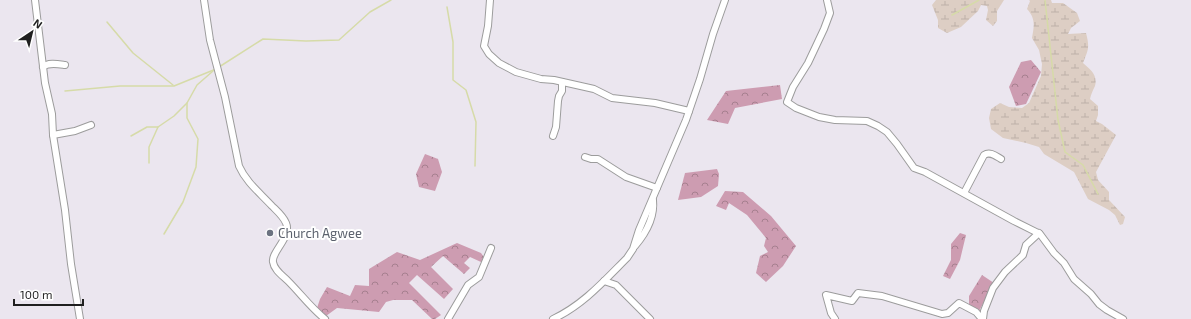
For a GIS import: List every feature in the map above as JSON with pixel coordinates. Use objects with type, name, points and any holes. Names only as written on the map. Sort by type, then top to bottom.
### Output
[{"type":"street","points":[[35,0],[43,67],[52,114],[53,135],[80,319]]},
{"type":"street","points":[[204,0],[210,40],[225,97],[239,166],[249,182],[277,211],[286,224],[287,231],[274,258],[273,264],[276,269],[290,282],[296,291],[325,319]]},
{"type":"street","points":[[490,0],[488,26],[484,46],[489,54],[499,63],[516,72],[597,90],[612,98],[654,103],[689,111]]},
{"type":"street","points":[[553,319],[571,309],[594,291],[627,258],[632,249],[644,235],[653,214],[653,199],[686,120],[725,0]]},
{"type":"street","points":[[827,0],[830,13],[824,29],[802,75],[793,87],[787,102],[796,108],[819,117],[835,120],[867,122],[878,126],[887,132],[914,168],[925,172],[1039,233],[1054,253],[1064,263],[1074,279],[1103,307],[1123,319]]},
{"type":"street","points":[[43,67],[44,65],[48,64],[65,65]]},
{"type":"street","points":[[553,136],[556,127],[558,100],[562,91],[562,82]]},
{"type":"street","points":[[53,135],[74,131],[91,125]]},
{"type":"street","points":[[964,193],[984,155],[990,153],[1001,159]]},
{"type":"street","points":[[585,157],[598,159],[626,177],[657,188]]},
{"type":"street","points":[[983,319],[984,311],[993,288],[1008,269],[1023,255],[1026,245],[1039,233]]},
{"type":"street","points":[[448,319],[468,285],[479,277],[492,248]]},
{"type":"street","points":[[614,271],[616,285]]},
{"type":"street","points":[[604,281],[616,285],[650,319]]},
{"type":"street","points":[[835,319],[831,314],[826,295],[852,300],[858,293],[882,296],[942,314],[948,313],[959,303],[976,312],[983,319]]},
{"type":"green space","points":[[936,0],[1004,0],[997,11],[997,21],[993,26],[986,20],[988,10],[987,6],[981,5],[978,11],[961,27],[947,33],[938,28],[938,20],[932,5]]},
{"type":"green space","points":[[1029,0],[1051,0],[1052,3],[1063,3],[1077,13],[1080,21],[1071,28],[1068,34],[1086,33],[1088,49],[1083,63],[1093,73],[1096,82],[1090,99],[1098,106],[1096,121],[1116,135],[1096,172],[1098,180],[1109,192],[1109,200],[1125,217],[1123,224],[1120,225],[1115,215],[1109,210],[1088,199],[1074,172],[1044,154],[1039,147],[1003,138],[991,129],[989,118],[991,109],[1000,103],[1009,107],[1022,108],[1029,103],[1041,76],[1042,64],[1039,50],[1032,38],[1034,26],[1033,19],[1027,9]]},
{"type":"green space","points":[[1031,60],[1041,72],[1026,104],[1016,106],[1009,87],[1021,62]]},
{"type":"green space","points":[[780,85],[782,99],[735,108],[728,124],[707,120],[726,91]]},
{"type":"green space","points":[[425,154],[438,159],[442,172],[435,191],[419,187],[416,174]]},
{"type":"green space","points":[[717,169],[719,174],[718,186],[701,197],[678,200],[685,173]]},
{"type":"green space","points":[[725,191],[743,192],[771,216],[796,246],[783,266],[766,282],[756,273],[760,256],[768,252],[764,246],[766,238],[747,215],[729,203],[726,210],[716,206]]},
{"type":"green space","points":[[960,233],[966,235],[960,260],[950,279],[943,276],[951,260],[951,244]]},
{"type":"green space","points":[[457,243],[481,253],[486,260],[481,262],[470,257],[464,263],[470,268],[464,274],[443,256],[431,267],[453,289],[444,299],[417,275],[409,283],[441,315],[435,319],[432,319],[412,300],[393,300],[386,302],[379,312],[337,308],[326,316],[316,311],[320,299],[327,287],[350,296],[355,285],[369,286],[369,269],[397,252],[420,260]]},
{"type":"green space","points":[[982,275],[994,283],[979,311],[969,305],[969,296]]},
{"type":"waterway","points":[[219,67],[263,39],[306,41],[339,40],[370,12],[391,0]]},
{"type":"waterway","points":[[952,15],[979,0]]},
{"type":"waterway","points":[[1045,0],[1058,120],[1065,152],[1083,165],[1098,194]]},
{"type":"waterway","points":[[447,7],[453,42],[453,80],[466,90],[476,122],[475,166]]},
{"type":"waterway","points":[[107,22],[133,53],[173,85]]},
{"type":"waterway","points":[[65,91],[120,86],[174,86],[216,69]]},
{"type":"waterway","points":[[164,234],[183,202],[196,167],[198,139],[187,118],[187,103],[197,85],[213,71]]},
{"type":"waterway","points":[[131,136],[147,127],[158,127],[174,116],[187,103]]},
{"type":"waterway","points":[[149,163],[149,147],[158,127]]},
{"type":"place","name":"Church Agwee","points":[[270,233]]}]
